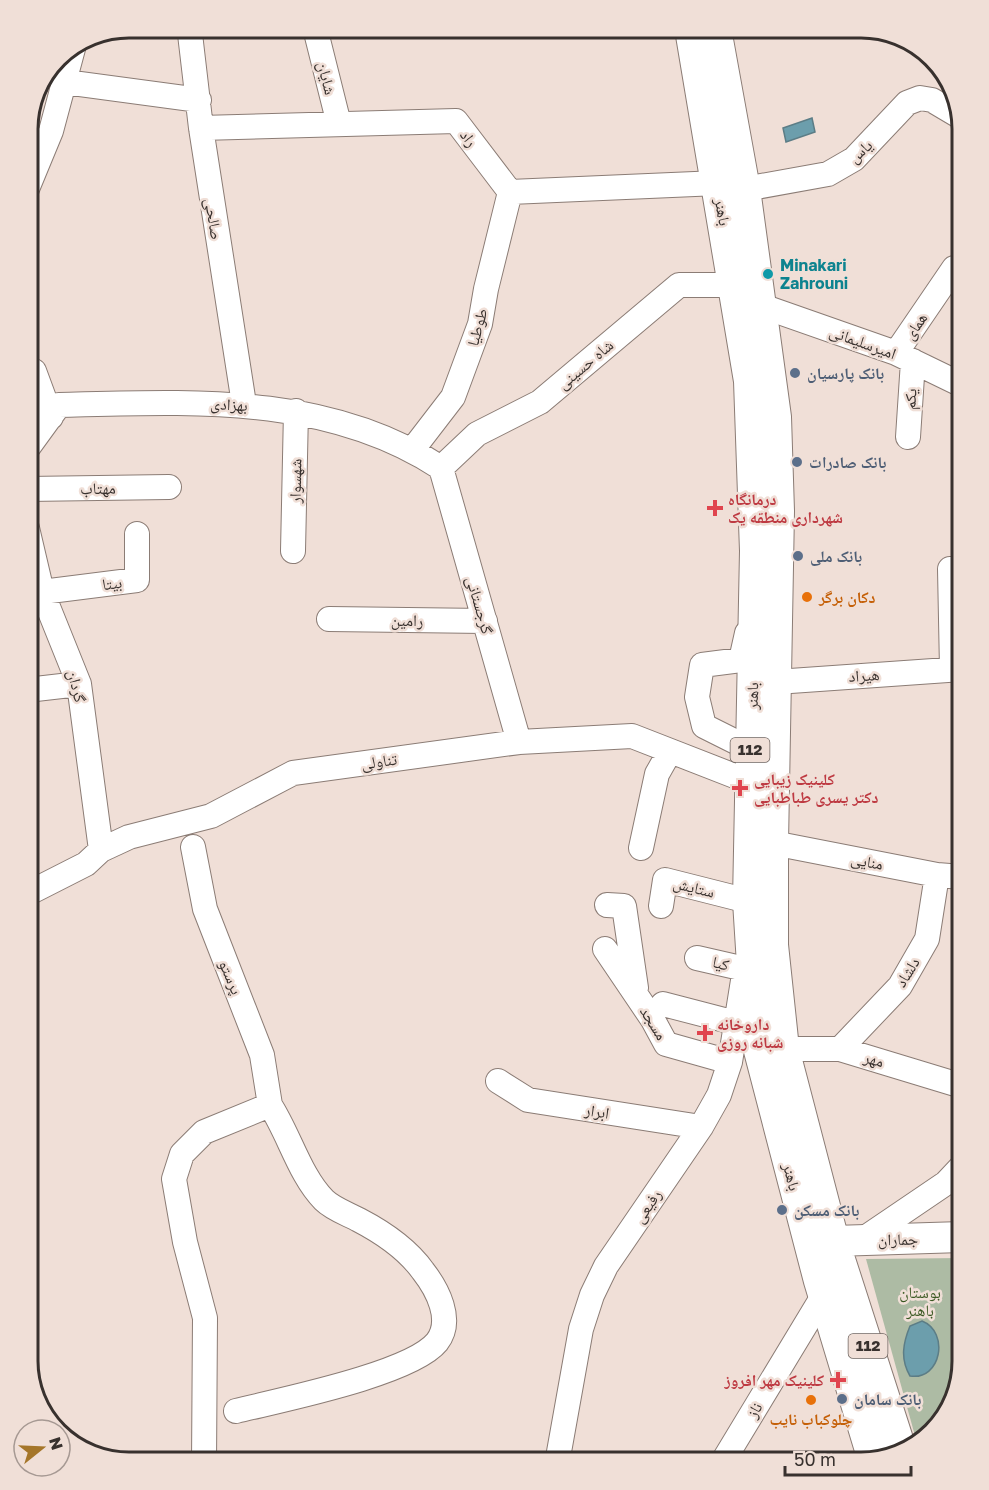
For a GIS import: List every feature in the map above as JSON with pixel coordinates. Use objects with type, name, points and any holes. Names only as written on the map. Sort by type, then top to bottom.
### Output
[{"type":"main road","name":"باهنر","points":[[692,38],[762,306],[776,417],[774,945],[784,1049],[835,1243],[899,1444]]},
{"type":"main road","name":"باهنر","points":[[717,38],[731,186],[735,285],[749,381],[754,477],[754,604],[747,962],[758,1043],[835,1243],[823,1296],[871,1452]]},
{"type":"main road","name":"جماران","points":[[835,1243],[952,1237]]},
{"type":"street","name":"صالحی","points":[[191,38],[201,128],[244,404]]},
{"type":"street","name":"شایان","points":[[318,38],[339,124]]},
{"type":"street","points":[[38,162],[51,131],[71,59]]},
{"type":"street","points":[[65,82],[199,100]]},
{"type":"street","name":"یاس","points":[[731,186],[828,174],[854,159],[907,103],[920,98],[932,100],[949,111]]},
{"type":"street","name":"راد","points":[[201,128],[456,120],[510,192]]},
{"type":"street","points":[[510,192],[731,186]]},
{"type":"street","name":"طوطیا","points":[[413,450],[453,397],[480,324],[486,289],[510,192]]},
{"type":"street","name":"همای","points":[[905,357],[952,272]]},
{"type":"street","name":"شاه حسینی","points":[[441,468],[477,434],[540,402],[679,285],[735,285]]},
{"type":"street","name":"امیرسلیمانی","points":[[762,306],[905,357],[952,380]]},
{"type":"street","name":"یکم","points":[[905,357],[908,437]]},
{"type":"street","points":[[38,382],[51,417]]},
{"type":"street","name":"بهزادی","points":[[38,434],[59,405],[244,404],[296,411],[372,433],[413,450],[441,468]]},
{"type":"street","name":"شهسوار","points":[[293,551],[296,411]]},
{"type":"street","name":"گرجستانی","points":[[441,468],[519,742]]},
{"type":"street","name":"مهتاب","points":[[38,489],[169,487]]},
{"type":"street","name":"بیتا","points":[[42,592],[137,580],[137,534]]},
{"type":"street","name":"هیراد","points":[[952,569],[950,569],[952,598]]},
{"type":"street","name":"گردان","points":[[38,575],[42,592],[79,684],[101,850]]},
{"type":"street","points":[[750,748],[704,726],[696,697],[702,665],[741,660],[754,604]]},
{"type":"street","name":"رامین","points":[[329,619],[485,621]]},
{"type":"street","name":"هیراد","points":[[776,682],[952,669]]},
{"type":"street","points":[[38,689],[79,684]]},
{"type":"street","name":"تناولی","points":[[38,888],[86,864],[101,850],[129,837],[211,816],[293,773],[519,742],[632,736],[750,782]]},
{"type":"street","points":[[641,848],[657,774],[670,751]]},
{"type":"street","name":"منایی","points":[[773,843],[952,876]]},
{"type":"street","name":"پرستو","points":[[193,848],[205,909],[262,1055],[270,1106],[312,1186],[326,1202],[371,1226],[399,1247],[423,1270],[438,1295],[445,1320],[437,1341],[419,1356],[386,1370],[236,1411]]},
{"type":"street","name":"دلشاد","points":[[840,1049],[900,986],[927,939],[937,875]]},
{"type":"street","name":"ستایش","points":[[661,906],[665,880],[748,902]]},
{"type":"street","points":[[607,905],[624,906],[638,996]]},
{"type":"street","name":"مسجد","points":[[605,949],[638,996],[666,1044],[730,1062]]},
{"type":"street","name":"کیا","points":[[697,958],[747,962]]},
{"type":"street","name":"رفیعی","points":[[559,1453],[581,1329],[592,1294],[606,1266],[701,1127],[719,1095],[730,1062],[747,962]]},
{"type":"street","points":[[663,1004],[736,1023]]},
{"type":"street","name":"مهر","points":[[784,1049],[840,1049],[952,1083]]},
{"type":"street","name":"ابرار","points":[[498,1081],[528,1100],[701,1127]]},
{"type":"street","points":[[204,1452],[206,1318],[185,1242],[174,1179],[182,1154],[204,1132],[270,1106]]},
{"type":"street","points":[[835,1243],[946,1183],[952,1177]]},
{"type":"street","name":"ناز","points":[[728,1453],[823,1296]]},
{"type":"green space","name":"بوستان باهنر","points":[[952,1258],[951,1373],[945,1396],[939,1407],[933,1417],[915,1435],[866,1259]]},
{"type":"water","points":[[812,118],[815,132],[786,142],[783,128]]},
{"type":"water","points":[[922,1321],[931,1327],[936,1335],[939,1345],[938,1354],[935,1364],[929,1371],[921,1376],[910,1376],[904,1357],[906,1339],[910,1326]]},
{"type":"place","name":"Minakari Zahrouni","points":[[768,274]]},
{"type":"place","name":"بانک پارسیان","points":[[795,373]]},
{"type":"place","name":"بانک صادرات","points":[[797,462]]},
{"type":"place","name":"درمانگاه شهرداری منطقه یک","points":[[715,508]]},
{"type":"place","name":"بانک ملی","points":[[798,556]]},
{"type":"place","name":"دکان برگر","points":[[807,597]]},
{"type":"place","name":"کلینیک زیبایی دکتر یسری طباطبایی","points":[[740,788]]},
{"type":"place","name":"داروخانه شبانه روزی","points":[[705,1033]]},
{"type":"place","name":"بانک مسکن","points":[[782,1210]]},
{"type":"place","name":"کلینیک مهر افروز","points":[[838,1380]]},
{"type":"place","name":"بانک سامان","points":[[842,1399]]},
{"type":"place","name":"چلوکباب نایب","points":[[811,1400]]}]
